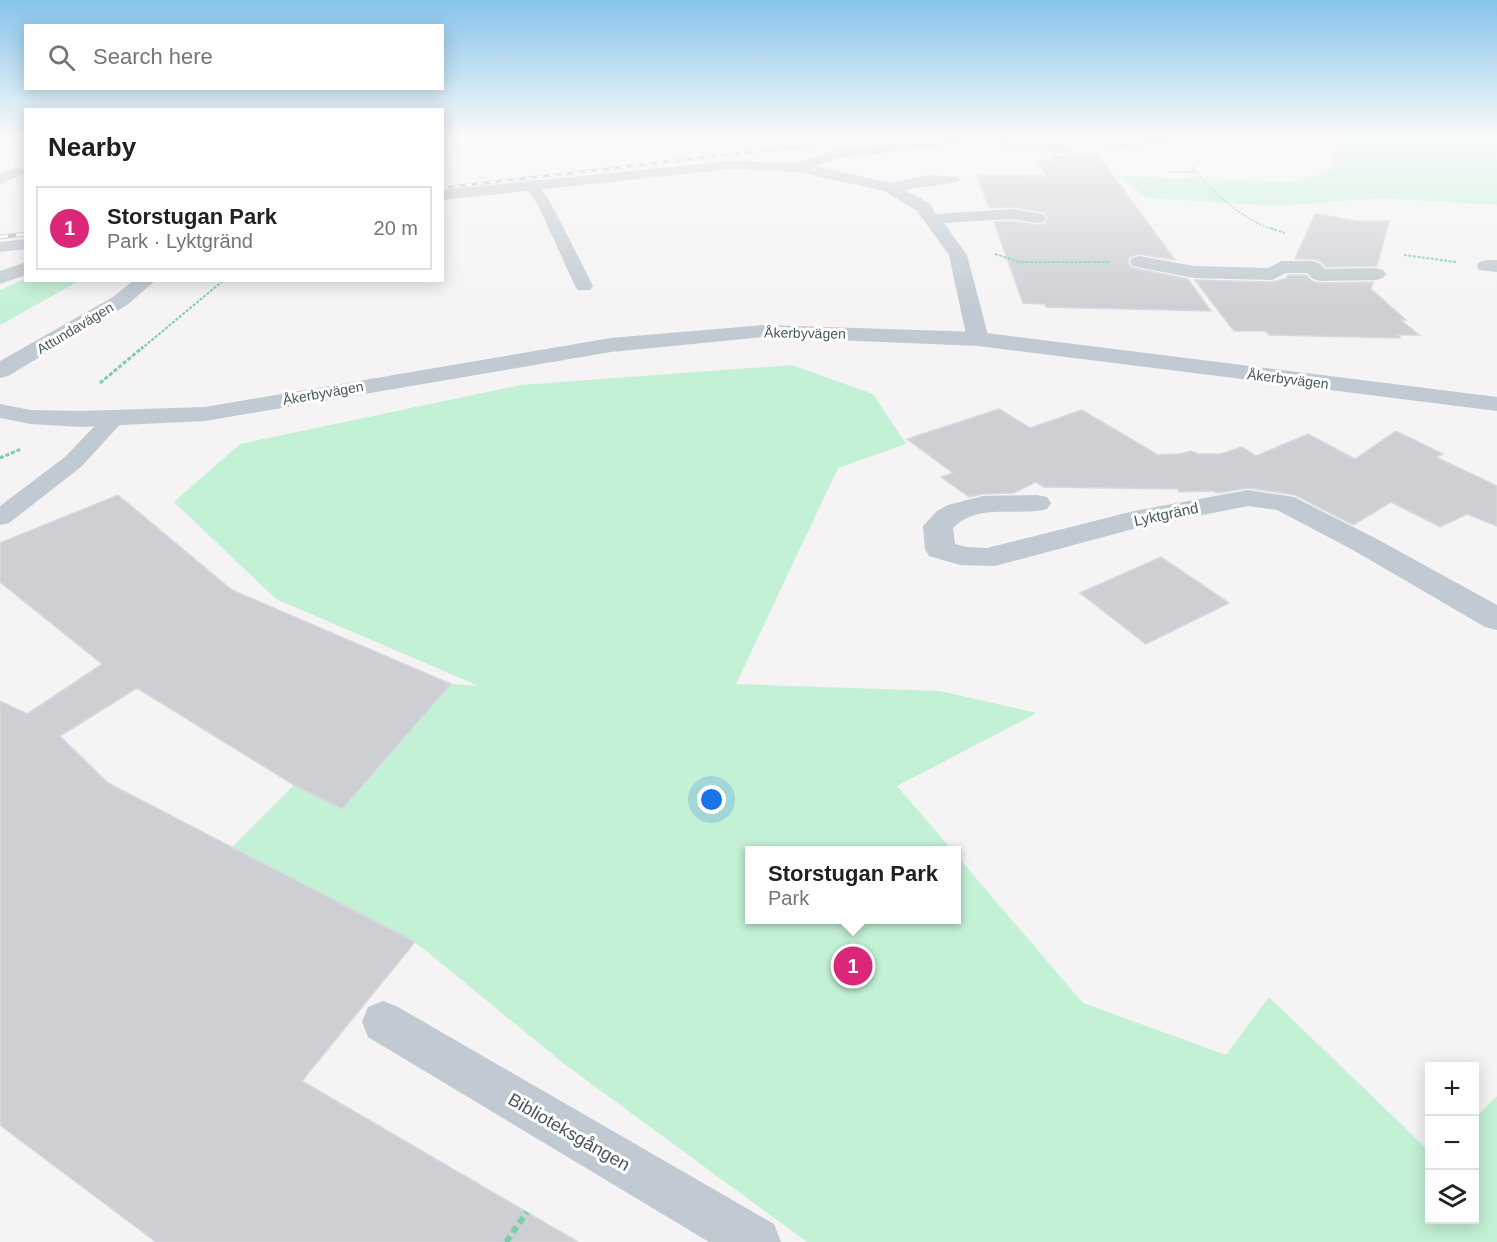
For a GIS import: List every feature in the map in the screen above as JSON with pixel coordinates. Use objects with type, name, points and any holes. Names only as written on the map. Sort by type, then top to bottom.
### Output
[{"type":"street","points":[[444,195],[463,193]]},
{"type":"street","points":[[899,193],[923,207],[958,255],[978,339]]},
{"type":"street","points":[[931,219],[1012,214],[1037,218]]},
{"type":"street","points":[[0,247],[24,244]]},
{"type":"street","points":[[1139,262],[1194,272],[1272,274],[1282,267],[1312,267],[1320,275],[1376,274]]},
{"type":"street","points":[[0,278],[24,269]]},
{"type":"street","name":"Attundavägen","points":[[0,370],[120,301],[144,282]]},
{"type":"street","name":"Attundavägen","points":[[0,352],[54,316]]},
{"type":"street","name":"Åkerbyvägen","points":[[0,411],[31,417],[115,418],[206,414],[612,345],[764,331],[978,339],[1497,404]]},
{"type":"street","name":"Lyktgränd","points":[[1037,503],[993,504],[955,510],[938,526],[940,549],[957,556],[995,557],[1134,520],[1248,498],[1284,503],[1364,544],[1497,619]]},
{"type":"lane","points":[[537,193],[584,286]]},
{"type":"lane","points":[[0,518],[73,462],[115,418]]},
{"type":"lane","name":"Biblioteksgången","points":[[383,1022],[756,1242]]},
{"type":"path","points":[[1215,193],[1254,223],[1292,236]]},
{"type":"path","points":[[948,241],[1019,261],[1139,262]]},
{"type":"path","points":[[1397,255],[1491,266]]},
{"type":"path","points":[[99,384],[222,282]]},
{"type":"path","points":[[0,458],[23,448]]},
{"type":"path","points":[[507,1242],[527,1212]]},
{"type":"green space","points":[[1141,193],[1497,193],[1497,205],[1382,198],[1277,206],[1148,198]]},
{"type":"green space","points":[[24,279],[24,282],[77,282],[0,325],[0,290]]},
{"type":"green space","points":[[792,365],[873,394],[906,444],[838,468],[736,684],[940,691],[1037,713],[897,786],[949,846],[745,846],[745,924],[961,924],[961,861],[1083,1003],[1226,1055],[1269,997],[1425,1147],[1425,1224],[1479,1224],[1479,1114],[1497,1096],[1497,1242],[807,1242],[563,1063],[415,942],[232,847],[294,785],[342,809],[451,684],[479,686],[276,599],[174,502],[240,444],[521,385]]},
{"type":"building","points":[[984,193],[1126,193],[1175,260],[1138,254],[1130,257],[1128,261],[1130,267],[1188,279],[1211,311],[1046,307],[1045,304],[1023,303],[994,222],[1012,221],[1037,225],[1045,223],[1048,217],[1043,212],[1012,207],[989,208]]},
{"type":"building","points":[[1315,214],[1358,221],[1389,221],[1377,266],[1326,267],[1320,261],[1313,259],[1295,259]]},
{"type":"building","points":[[1288,275],[1306,275],[1312,281],[1320,283],[1373,282],[1371,289],[1406,320],[1401,320],[1419,335],[1398,335],[1400,338],[1269,335],[1266,331],[1234,331],[1195,280],[1272,282],[1287,278]]},
{"type":"building","points":[[999,409],[1030,428],[1082,410],[1158,455],[1191,451],[1199,454],[1220,454],[1242,447],[1256,456],[1308,434],[1355,459],[1396,431],[1443,454],[1436,457],[1497,486],[1497,526],[1467,514],[1440,527],[1391,502],[1353,525],[1295,495],[1248,488],[1217,493],[1213,491],[1178,492],[1179,489],[1044,487],[1036,482],[1013,493],[969,497],[941,477],[953,473],[907,439]]},
{"type":"building","points":[[118,495],[232,590],[451,684],[342,809],[294,785],[137,688],[60,736],[108,783],[415,942],[302,1081],[578,1242],[156,1242],[0,1125],[0,701],[27,714],[102,664],[0,582],[0,543]]},
{"type":"building","points":[[1161,557],[1229,603],[1146,644],[1080,593]]},
{"type":"railway","points":[[0,237],[24,234]]},
{"type":"place","name":"Storstugan Park","points":[[853,966]]}]
